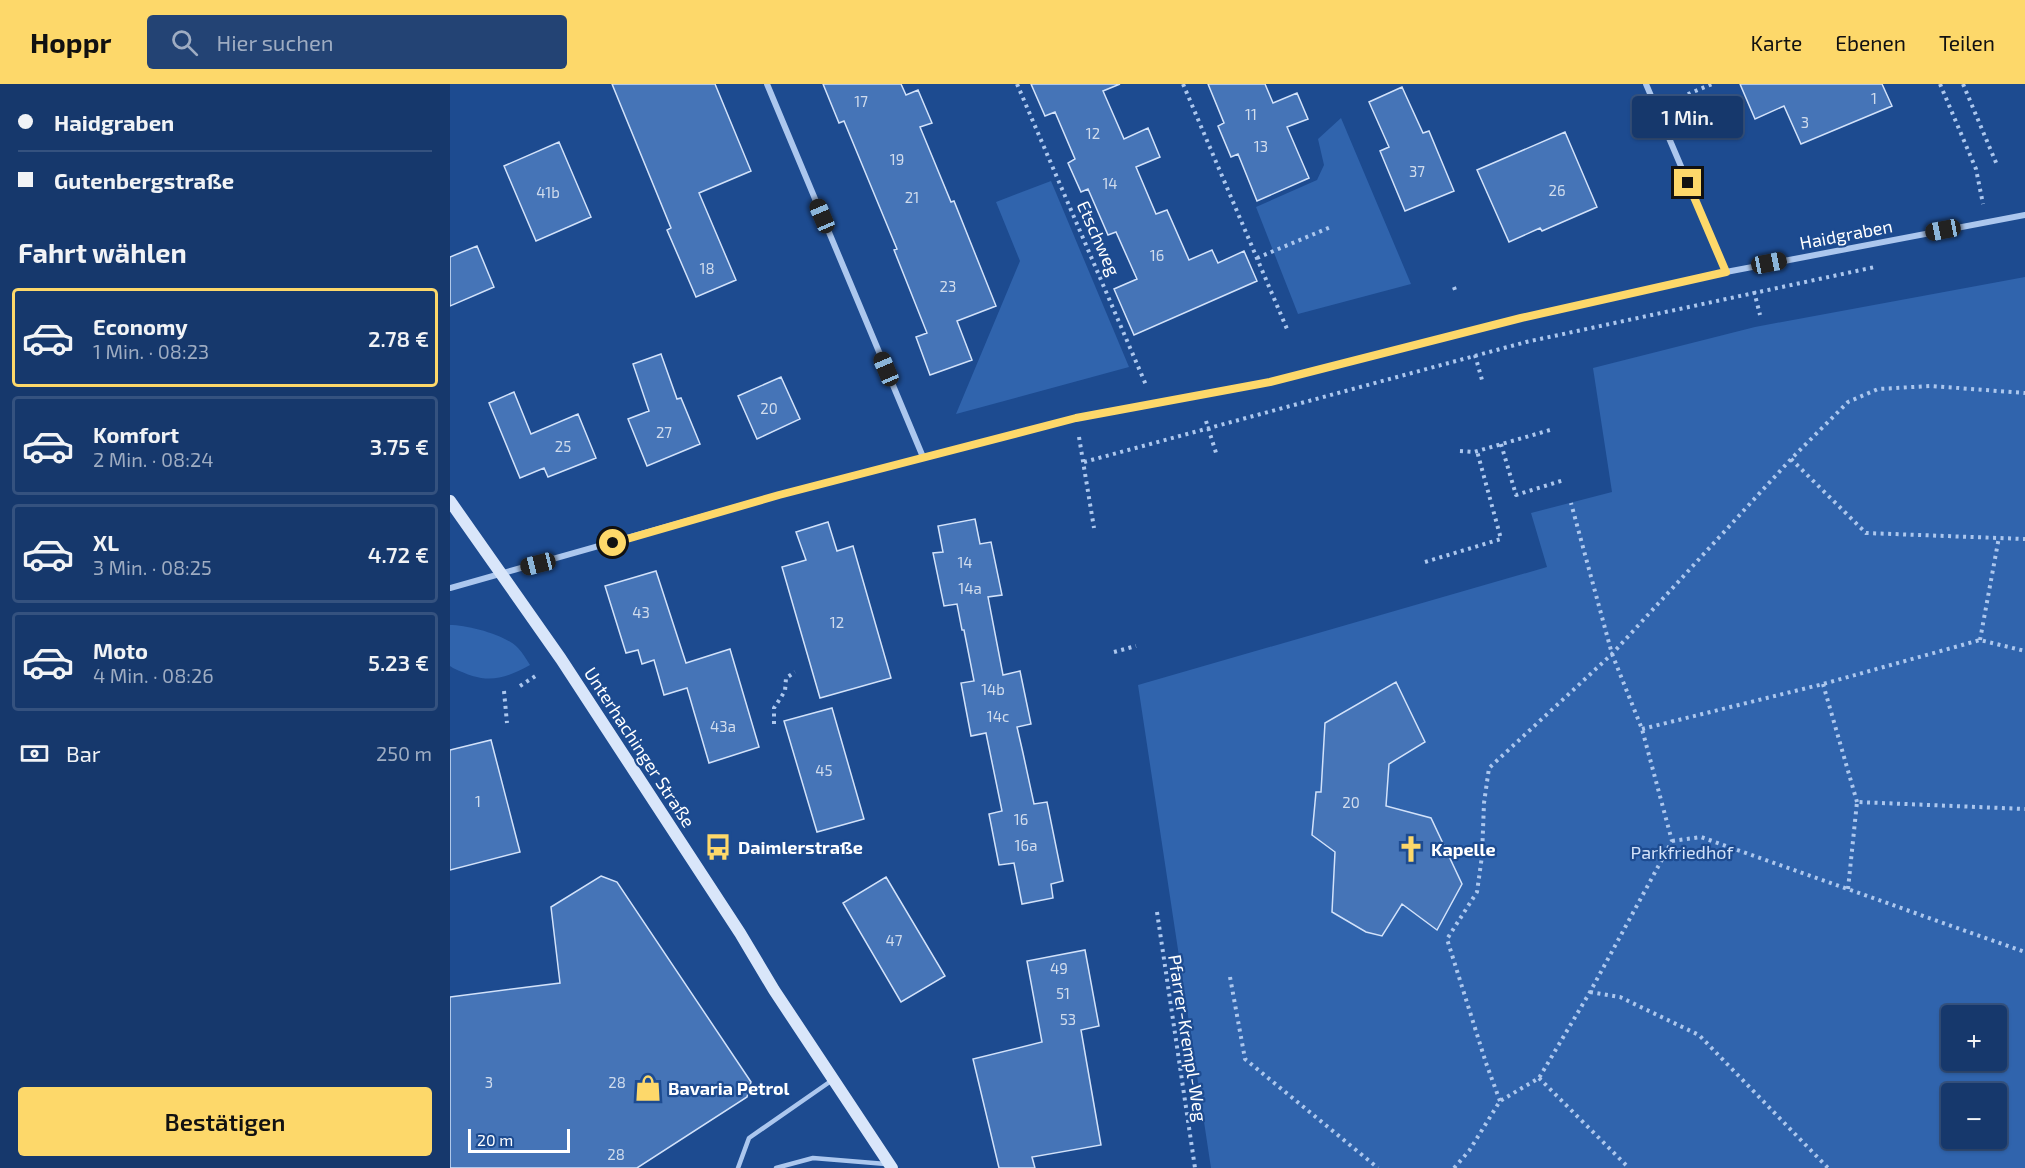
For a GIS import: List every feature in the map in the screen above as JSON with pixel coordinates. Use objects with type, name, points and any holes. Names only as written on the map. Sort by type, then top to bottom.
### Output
[{"type":"main road","name":"Unterhachinger Straße","points":[[450,501],[561,659],[740,933],[774,990],[891,1166]]},
{"type":"street","points":[[767,84],[923,457]]},
{"type":"street","points":[[1646,84],[1726,272]]},
{"type":"street","name":"Haidgraben","points":[[450,588],[779,495],[1076,418],[1270,382],[1521,318],[1726,272],[2025,215]]},
{"type":"lane","points":[[738,1168],[749,1138],[834,1079]]},
{"type":"lane","points":[[776,1168],[813,1158],[891,1166]]},
{"type":"path","name":"Etschweg","points":[[1017,84],[1153,403]]},
{"type":"path","points":[[1183,84],[1287,329]]},
{"type":"path","points":[[1656,108],[1712,84]]},
{"type":"path","points":[[1940,84],[1976,169],[1987,222]]},
{"type":"path","points":[[1963,84],[1997,165]]},
{"type":"path","points":[[1257,258],[1333,226]]},
{"type":"path","points":[[1094,528],[1084,462],[1475,353],[1882,266]]},
{"type":"path","points":[[1454,287],[1456,293]]},
{"type":"path","points":[[1755,292],[1760,315]]},
{"type":"path","points":[[1475,353],[1482,380]]},
{"type":"path","points":[[1500,1101],[1447,939],[1477,892],[1489,768],[1612,654],[1791,459],[1848,402],[1878,389],[1931,386],[2025,393]]},
{"type":"path","points":[[1206,422],[1217,456]]},
{"type":"path","points":[[1460,451],[1477,451],[1550,430]]},
{"type":"path","points":[[1501,444],[1516,495],[1564,480]]},
{"type":"path","points":[[1425,562],[1501,539],[1477,451]]},
{"type":"path","points":[[1791,459],[1866,533],[2025,539]]},
{"type":"path","points":[[1454,1168],[1469,1151],[1500,1101],[1539,1078],[1590,992],[1672,841],[1642,729],[1612,654],[1571,503]]},
{"type":"path","points":[[1980,640],[1999,537]]},
{"type":"path","points":[[1642,729],[1823,684],[1980,640],[2025,651]]},
{"type":"path","points":[[1114,652],[1136,646]]},
{"type":"path","points":[[774,724],[774,708],[785,691],[786,678],[795,672]]},
{"type":"path","points":[[520,686],[537,675]]},
{"type":"path","points":[[1823,684],[1857,802],[1848,889]]},
{"type":"path","points":[[504,691],[507,723]]},
{"type":"path","points":[[1857,802],[2025,809]]},
{"type":"path","points":[[1672,841],[1701,837],[2025,952]]},
{"type":"path","name":"Pfarrer-Krempl-Weg","points":[[1157,912],[1195,1168]]},
{"type":"path","points":[[1230,977],[1245,1059],[1378,1168]]},
{"type":"path","points":[[1590,992],[1620,998],[1699,1035],[1828,1168]]},
{"type":"path","points":[[1539,1078],[1629,1168]]},
{"type":"green space","points":[[1341,118],[1411,284],[1298,314],[1256,207],[1317,180],[1324,165],[1318,139]]},
{"type":"green space","points":[[1051,181],[1129,367],[956,414],[1020,261],[996,202]]},
{"type":"green space","name":"Parkfriedhof","points":[[2025,277],[2025,1168],[1211,1168],[1138,685],[1547,567],[1531,513],[1612,492],[1593,368],[1755,327]]},
{"type":"green space","points":[[450,625],[476,629],[505,639],[518,648],[530,665],[509,675],[492,678],[474,676],[453,668],[450,666]]},
{"type":"building","points":[[612,84],[715,84],[751,171],[699,193],[736,280],[696,297],[667,230],[671,228]]},
{"type":"building","points":[[823,84],[901,84],[906,95],[918,90],[932,123],[920,127],[951,202],[954,201],[996,306],[957,321],[972,360],[930,375],[916,337],[927,333],[894,250],[897,249],[844,121],[839,123]]},
{"type":"building","points":[[1031,84],[1120,84],[1103,91],[1124,139],[1148,128],[1160,157],[1136,167],[1156,214],[1167,210],[1189,260],[1212,250],[1218,263],[1244,251],[1257,281],[1134,335],[1114,289],[1137,279],[1116,232],[1108,235],[1088,189],[1081,192],[1068,163],[1075,159],[1055,112],[1045,116]]},
{"type":"building","points":[[1208,84],[1265,84],[1273,103],[1297,93],[1308,119],[1287,127],[1309,178],[1257,201],[1238,154],[1231,157],[1218,126],[1224,123]]},
{"type":"building","points":[[1740,84],[1882,84],[1892,106],[1801,144],[1784,106],[1755,119]]},
{"type":"building","points":[[1402,87],[1423,133],[1429,131],[1454,191],[1405,211],[1380,151],[1389,147],[1369,102]]},
{"type":"building","points":[[1565,132],[1597,207],[1542,231],[1540,228],[1509,242],[1477,170]]},
{"type":"building","points":[[559,142],[591,217],[536,241],[504,166]]},
{"type":"building","points":[[477,246],[494,287],[450,306],[450,257]]},
{"type":"building","points":[[661,354],[677,399],[681,398],[700,444],[647,466],[628,419],[649,411],[633,364]]},
{"type":"building","points":[[781,377],[800,419],[757,439],[738,396]]},
{"type":"building","points":[[514,392],[531,434],[578,414],[596,458],[548,477],[544,468],[520,478],[489,403]]},
{"type":"building","points":[[975,519],[980,544],[991,542],[1002,595],[988,597],[1003,675],[1020,671],[1031,724],[1017,727],[1034,804],[1047,802],[1063,881],[1051,884],[1053,898],[1022,904],[1014,863],[999,865],[989,814],[1002,811],[986,733],[971,736],[961,683],[974,681],[964,630],[962,630],[957,604],[944,606],[933,553],[943,552],[938,526]]},
{"type":"building","points":[[828,522],[837,551],[853,546],[891,678],[820,698],[782,567],[806,560],[796,532]]},
{"type":"building","points":[[656,571],[686,663],[730,649],[759,747],[709,763],[687,688],[664,695],[654,660],[642,664],[638,650],[626,653],[605,586]]},
{"type":"building","points":[[1396,682],[1425,742],[1389,764],[1386,806],[1431,818],[1462,884],[1437,930],[1402,904],[1382,936],[1366,932],[1332,912],[1335,852],[1312,835],[1316,792],[1321,792],[1325,723]]},
{"type":"building","points":[[832,708],[864,819],[817,832],[784,721]]},
{"type":"building","points":[[491,740],[520,852],[450,870],[450,750]]},
{"type":"building","points":[[601,876],[617,882],[751,1082],[747,1097],[637,1168],[450,1168],[450,997],[560,983],[551,907]]},
{"type":"building","points":[[886,877],[945,976],[901,1002],[843,903]]},
{"type":"building","points":[[1085,950],[1099,1026],[1081,1030],[1101,1145],[1032,1157],[1035,1168],[999,1168],[973,1059],[1042,1042],[1027,961]]},
{"type":"place","name":"Daimlerstraße","points":[[718,847]]},
{"type":"place","name":"Kapelle","points":[[1411,849]]},
{"type":"place","name":"Bavaria Petrol","points":[[648,1088]]},
{"type":"route","points":[[613,543],[779,495],[1076,418],[1270,382],[1521,318],[1726,272],[1688,183]]}]
